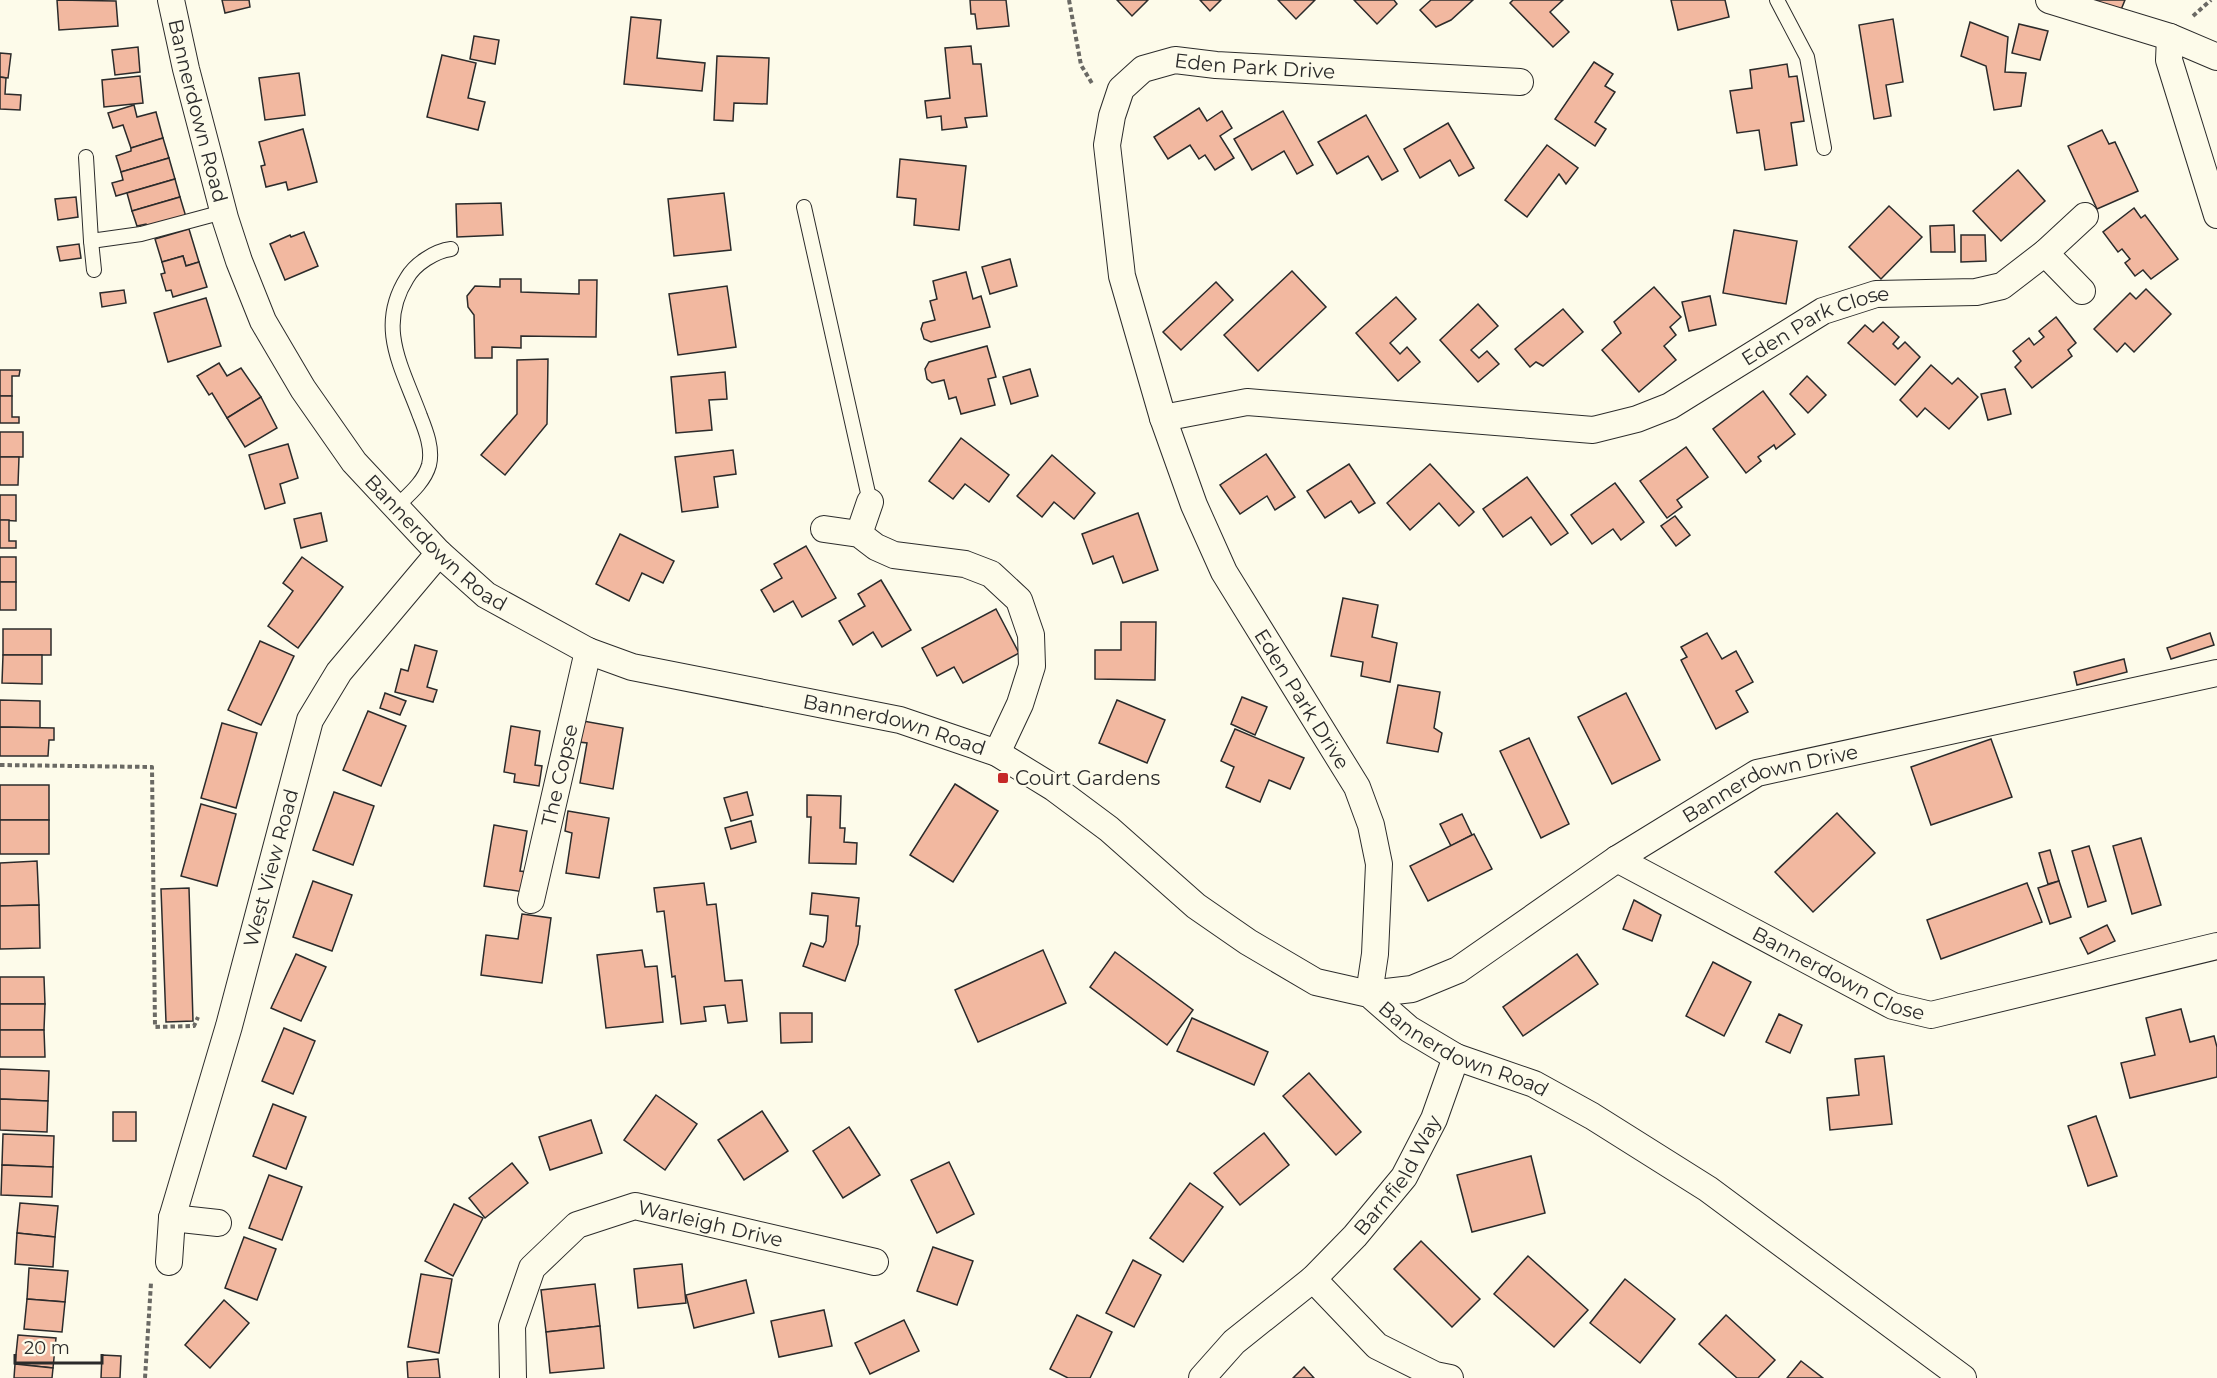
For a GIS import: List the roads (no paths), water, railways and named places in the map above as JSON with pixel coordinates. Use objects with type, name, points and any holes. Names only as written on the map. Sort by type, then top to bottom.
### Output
[{"type":"street","name":"Bannerdown Road","points":[[171,0],[186,69],[223,212],[239,261],[263,321],[303,389],[354,462],[438,553],[486,595],[588,651],[632,667],[900,720],[997,753],[1054,788],[1100,822],[1196,906],[1248,942],[1316,982],[1369,994],[1409,1029],[1456,1057],[1534,1084],[1592,1116],[1698,1183],[1963,1378]]},
{"type":"street","points":[[2049,0],[2170,37],[2217,57]]},
{"type":"street","points":[[2170,37],[2169,60],[2217,215]]},
{"type":"street","name":"Eden Park Drive","points":[[1369,994],[1376,954],[1379,864],[1371,825],[1357,787],[1224,572],[1194,504],[1163,418],[1122,276],[1107,145],[1112,116],[1121,89],[1143,69],[1175,60],[1216,65],[1520,82]]},
{"type":"street","name":"Eden Park Close","points":[[1163,418],[1247,402],[1593,430],[1670,406],[1823,311],[1876,294],[1976,292],[2002,286],[2045,253],[2085,216]]},
{"type":"street","points":[[2045,253],[2082,291]]},
{"type":"street","points":[[859,534],[870,502]]},
{"type":"street","points":[[824,530],[859,534],[876,547],[894,555],[965,564],[991,574],[1018,600],[1031,635],[1032,666],[1020,704],[997,753]]},
{"type":"street","name":"West View Road","points":[[160,1270],[172,1218],[229,1026],[310,720],[339,672],[438,553]]},
{"type":"street","name":"The Copse","points":[[531,900],[588,651]]},
{"type":"street","name":"Bannerdown Drive","points":[[1369,994],[1412,989],[1458,970],[1617,859],[1757,773],[2217,673]]},
{"type":"street","name":"Bannerdown Close","points":[[1617,859],[1893,1006],[1931,1015],[2217,946]]},
{"type":"street","name":"Barnfield Way","points":[[1202,1378],[1234,1342],[1313,1279],[1355,1236],[1404,1177],[1434,1119],[1456,1057]]},
{"type":"street","name":"Warleigh Drive","points":[[513,1378],[512,1326],[532,1268],[578,1225],[635,1206],[875,1262]]},
{"type":"street","points":[[172,1218],[218,1223]]},
{"type":"street","points":[[1313,1279],[1377,1346],[1436,1375],[1450,1378]]},
{"type":"lane","points":[[1777,0],[1807,57],[1824,148]]},
{"type":"lane","points":[[86,157],[94,270]]},
{"type":"lane","points":[[804,207],[870,502]]},
{"type":"lane","points":[[91,241],[141,234],[223,212]]},
{"type":"lane","points":[[395,508],[420,482],[429,466],[430,456],[426,430],[392,336],[393,307],[409,274],[426,259],[451,249]]},
{"type":"place","name":"Court Gardens","points":[[1003,778]]}]
